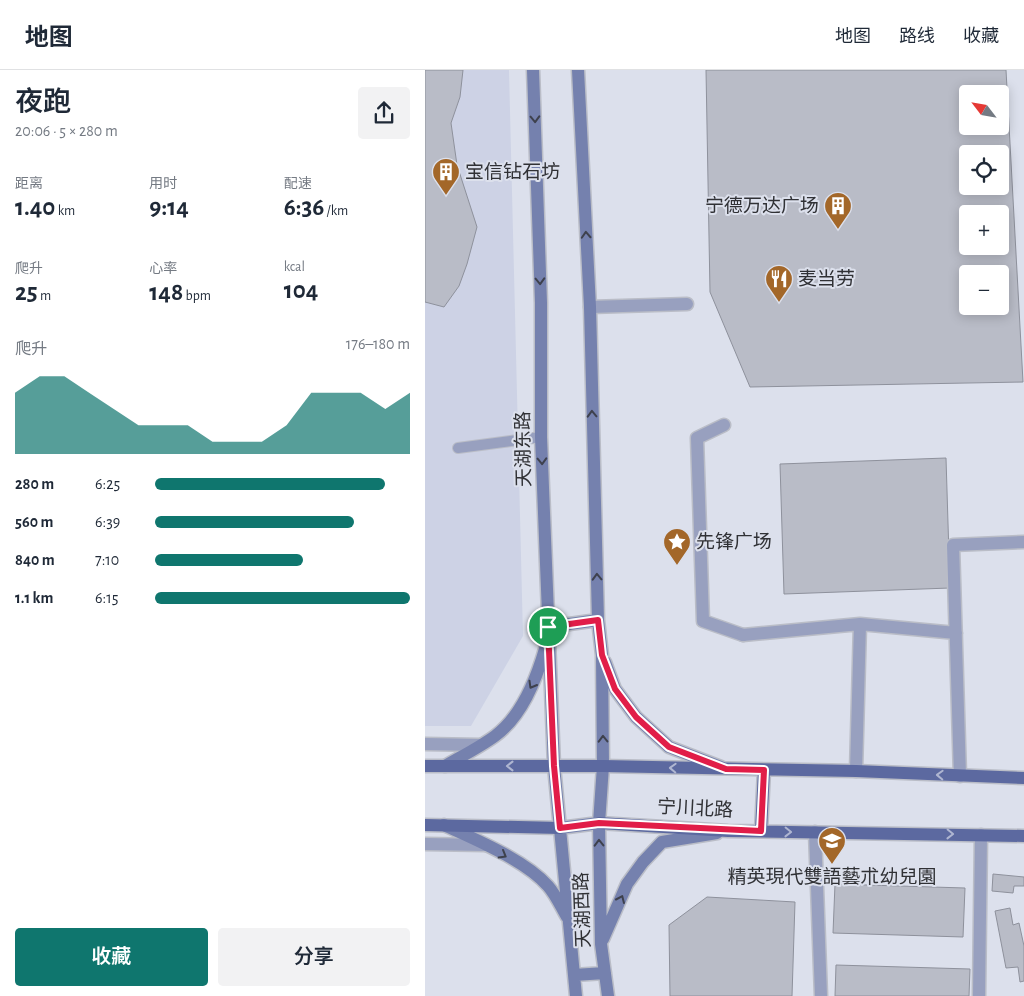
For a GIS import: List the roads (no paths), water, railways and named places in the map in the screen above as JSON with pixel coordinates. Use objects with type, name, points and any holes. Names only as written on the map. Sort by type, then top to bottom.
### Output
[{"type":"main road","name":"天湖东路","points":[[533,70],[541,303],[541,437],[548,634],[554,766],[560,828]]},
{"type":"main road","points":[[578,70],[589,308],[598,620],[602,655],[603,766],[599,823]]},
{"type":"main road","points":[[445,766],[496,735],[515,715],[537,678],[548,634],[598,620]]},
{"type":"main road","points":[[602,655],[615,689],[636,717],[669,747],[726,769]]},
{"type":"main road","points":[[425,766],[603,766],[1024,778]]},
{"type":"main road","points":[[761,831],[764,770]]},
{"type":"main road","name":"宁川北路","points":[[425,825],[560,828],[599,823],[728,830],[1024,836]]},
{"type":"main road","name":"天湖西路","points":[[599,823],[601,944],[608,996]]},
{"type":"main road","points":[[443,825],[486,845],[527,868],[549,887],[569,920]]},
{"type":"main road","name":"天湖西路","points":[[560,828],[576,996]]},
{"type":"main road","points":[[601,944],[627,884],[643,862],[662,842],[728,830]]},
{"type":"main road","points":[[574,975],[605,973]]},
{"type":"street","points":[[589,308],[687,304]]},
{"type":"street","points":[[725,425],[697,438],[703,621],[743,635],[860,624],[956,633]]},
{"type":"street","points":[[960,776],[953,545],[1024,542]]},
{"type":"street","points":[[856,772],[860,624]]},
{"type":"street","points":[[425,744],[480,745]]},
{"type":"street","points":[[815,832],[821,996]]},
{"type":"street","points":[[979,996],[981,835]]},
{"type":"street","points":[[425,844],[486,845]]},
{"type":"lane","points":[[458,448],[541,437]]},
{"type":"place","name":"宝信钻石坊","points":[[446,196]]},
{"type":"place","name":"宁德万达广场","points":[[838,230]]},
{"type":"place","name":"麦当劳","points":[[779,303]]},
{"type":"place","name":"先锋广场","points":[[677,566]]},
{"type":"place","name":"精英現代雙語藝朮幼兒園","points":[[832,865]]}]
